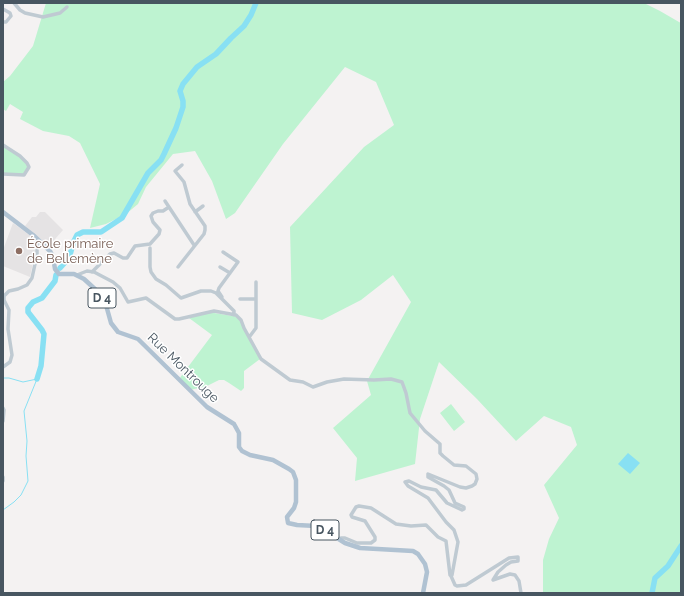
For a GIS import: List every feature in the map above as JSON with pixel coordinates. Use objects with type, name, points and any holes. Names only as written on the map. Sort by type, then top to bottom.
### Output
[{"type":"main road","name":"D 4","points":[[3,212],[50,251],[53,257],[55,269],[59,274],[70,273],[77,275]]},
{"type":"main road","name":"Rue Montrouge","points":[[77,275],[89,283],[103,300],[111,323],[118,332],[138,339],[207,407],[234,424],[239,433],[239,447],[242,451],[250,456],[272,460],[289,468],[293,472],[296,480],[296,502],[294,508],[287,517],[288,523],[316,526],[345,543],[360,548],[413,551],[418,554],[425,564],[427,572],[423,593]]},
{"type":"street","points":[[14,3],[25,13],[43,16],[60,13],[67,7]]},
{"type":"street","points":[[3,9],[10,13],[11,16],[6,22],[3,22]]},
{"type":"street","points":[[3,145],[24,159],[29,167],[24,176],[3,174]]},
{"type":"street","points":[[178,267],[206,230],[187,198],[184,182],[175,171],[182,165]]},
{"type":"street","points":[[165,201],[194,245]]},
{"type":"street","points":[[195,212],[203,206]]},
{"type":"street","points":[[92,272],[110,254],[114,253],[123,258],[127,258],[135,246],[150,244],[159,234],[160,230],[151,219],[151,216],[153,213],[163,211],[169,207]]},
{"type":"street","points":[[3,367],[10,362],[12,355],[8,329],[9,310],[4,300],[4,296],[9,290],[18,289],[27,285],[32,278],[37,255],[36,239]]},
{"type":"street","points":[[150,248],[151,272],[156,279],[166,285],[178,297],[184,297],[201,291],[216,293],[234,311],[234,315]]},
{"type":"street","points":[[223,300],[218,290],[238,262],[224,252]]},
{"type":"street","points":[[220,267],[230,273]]},
{"type":"street","points":[[77,275],[87,271],[92,272],[113,282],[122,291],[128,302],[146,298],[175,319],[214,311],[239,317],[261,359],[290,380],[303,382],[313,387],[327,382],[344,379],[391,379],[402,382],[410,412],[425,431],[440,444],[440,453],[454,465],[466,466],[476,474],[477,479],[472,486],[460,487],[428,474],[428,477],[449,490],[455,503],[464,507],[462,510],[447,503],[436,490],[421,487],[409,481],[405,482],[408,486],[428,498],[454,530],[458,542],[451,576]]},
{"type":"street","points":[[250,336],[256,328],[256,282]]},
{"type":"street","points":[[240,299],[256,299]]},
{"type":"street","points":[[3,408],[3,421]]},
{"type":"street","points":[[340,539],[345,538],[357,543],[371,543],[375,540],[375,537],[365,521],[352,517],[351,515],[356,507],[371,508],[396,524],[411,526],[426,525],[438,537],[446,541],[449,570],[454,585],[462,587],[501,562],[516,556],[519,559],[518,561],[511,562],[506,565],[498,572],[493,580],[510,574],[515,575],[519,581],[521,593]]},
{"type":"shaded area","name":"École primaire de Bellemène","points":[[40,212],[45,212],[63,230],[49,246],[25,226],[32,217],[36,217]]},
{"type":"shaded area","name":"École primaire de Bellemène","points":[[13,223],[35,239],[35,253],[30,277],[3,266],[3,250]]},
{"type":"green space","points":[[46,3],[644,3],[681,23],[681,593],[543,593],[543,560],[549,539],[559,518],[544,485],[577,445],[571,427],[544,416],[516,441],[477,399],[439,362],[420,419],[415,464],[355,481],[357,458],[333,428],[371,395],[367,381],[411,302],[393,275],[361,300],[322,320],[292,313],[290,227],[364,147],[394,125],[376,82],[345,67],[283,144],[235,213],[226,219],[212,181],[195,151],[173,154],[146,187],[138,204],[126,214],[106,224],[90,228],[100,184],[80,143],[69,136],[43,131],[20,119],[23,112],[10,104],[6,111],[3,109],[3,82],[10,76],[33,46]]},
{"type":"green space","points":[[3,145],[20,156],[29,167],[24,175],[3,174]]},
{"type":"green space","points":[[208,312],[239,317],[260,359],[244,371],[244,388],[241,391],[224,380],[219,380],[207,386],[190,390],[179,379],[212,335],[189,318]]},
{"type":"green space","points":[[451,404],[465,422],[454,431],[440,413]]},
{"type":"water","points":[[628,453],[640,463],[630,474],[618,464]]},
{"type":"waterway","points":[[60,268],[69,258],[77,235],[83,232],[101,232],[122,218],[148,173],[161,160],[176,128],[183,107],[180,91],[183,84],[197,67],[216,54],[244,26],[256,3]]},
{"type":"waterway","points":[[37,379],[41,366],[44,334],[28,312],[28,308],[33,302],[42,298],[55,281],[56,275]]},
{"type":"waterway","points":[[3,378],[23,382],[37,379]]},
{"type":"waterway","points":[[3,510],[21,495],[28,481],[26,456],[27,441],[24,411],[37,379]]},
{"type":"waterway","points":[[652,593],[655,578],[668,566],[681,546]]},
{"type":"place","name":"École primaire de Bellemène","points":[[19,251]]}]
